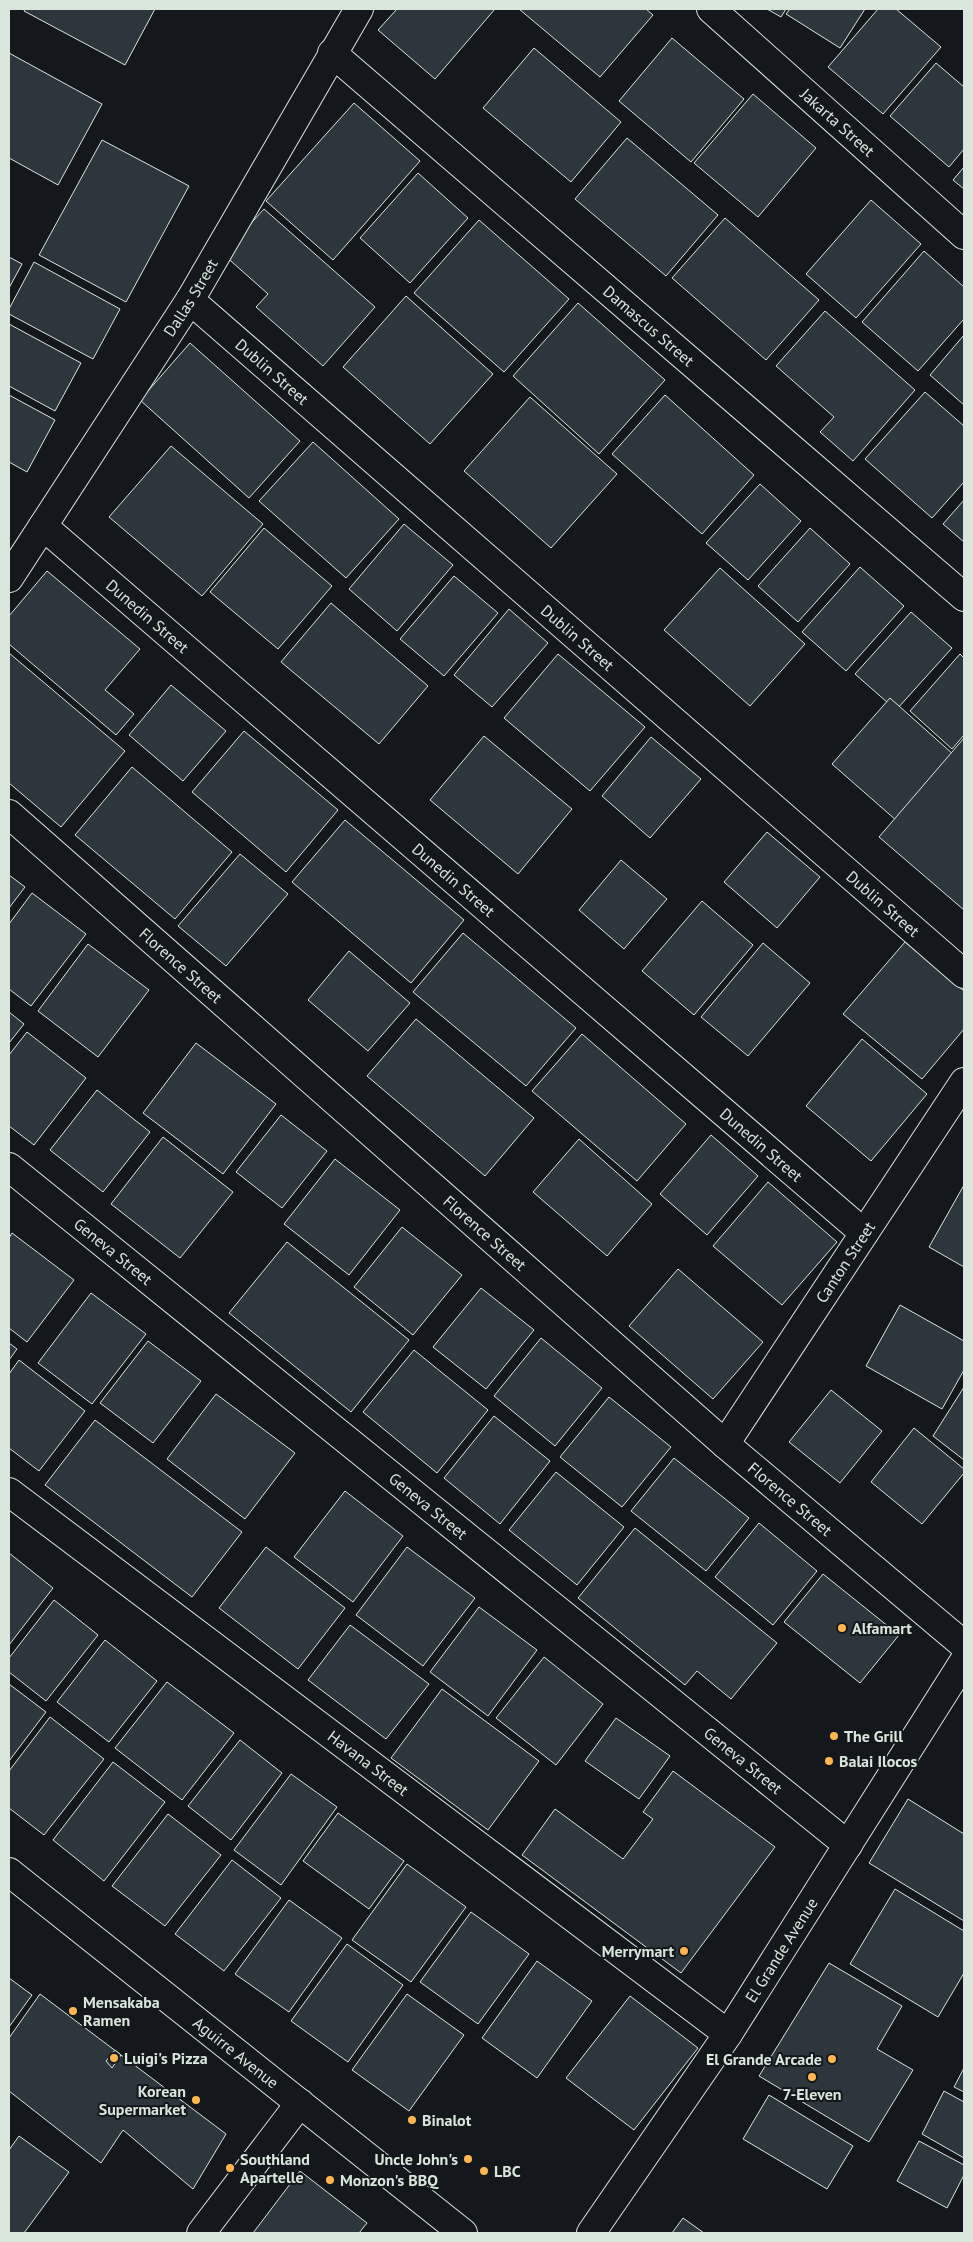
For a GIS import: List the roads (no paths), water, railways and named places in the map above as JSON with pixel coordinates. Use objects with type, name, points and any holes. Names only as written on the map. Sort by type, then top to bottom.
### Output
[{"type":"street","name":"Dallas Street","points":[[9,578],[190,300],[359,9]]},
{"type":"street","name":"Jakarta Street","points":[[711,9],[964,235]]},
{"type":"street","name":"Damascus Street","points":[[332,53],[964,597]]},
{"type":"street","name":"Dublin Street","points":[[190,300],[964,974]]},
{"type":"street","name":"Dunedin Street","points":[[43,526],[864,1233]]},
{"type":"street","name":"Florence Street","points":[[9,814],[725,1444],[964,1645]]},
{"type":"street","name":"Canton Street","points":[[725,1444],[964,1082]]},
{"type":"street","name":"Geneva Street","points":[[9,1167],[848,1845]]},
{"type":"street","name":"Havana Street","points":[[9,1492],[728,2034]]},
{"type":"street","name":"El Grande Avenue","points":[[591,2233],[728,2034],[964,1661]]},
{"type":"street","name":"Aguirre Avenue","points":[[9,1872],[463,2233]]},
{"type":"street","points":[[202,2233],[300,2103]]},
{"type":"place","name":"Alfamart","points":[[842,1628]]},
{"type":"place","name":"The Grill","points":[[834,1736]]},
{"type":"place","name":"Balai Ilocos","points":[[829,1761]]},
{"type":"place","name":"Merrymart","points":[[684,1951]]},
{"type":"place","name":"Mensakaba Ramen","points":[[73,2011]]},
{"type":"place","name":"Luigi's Pizza","points":[[114,2058]]},
{"type":"place","name":"El Grande Arcade","points":[[832,2059]]},
{"type":"place","name":"7-Eleven","points":[[812,2077]]},
{"type":"place","name":"Korean Supermarket","points":[[196,2100]]},
{"type":"place","name":"Binalot","points":[[412,2120]]},
{"type":"place","name":"Uncle John's","points":[[468,2159]]},
{"type":"place","name":"Southland Apartelle","points":[[230,2168]]},
{"type":"place","name":"LBC","points":[[484,2171]]},
{"type":"place","name":"Monzon's BBQ","points":[[330,2180]]}]
